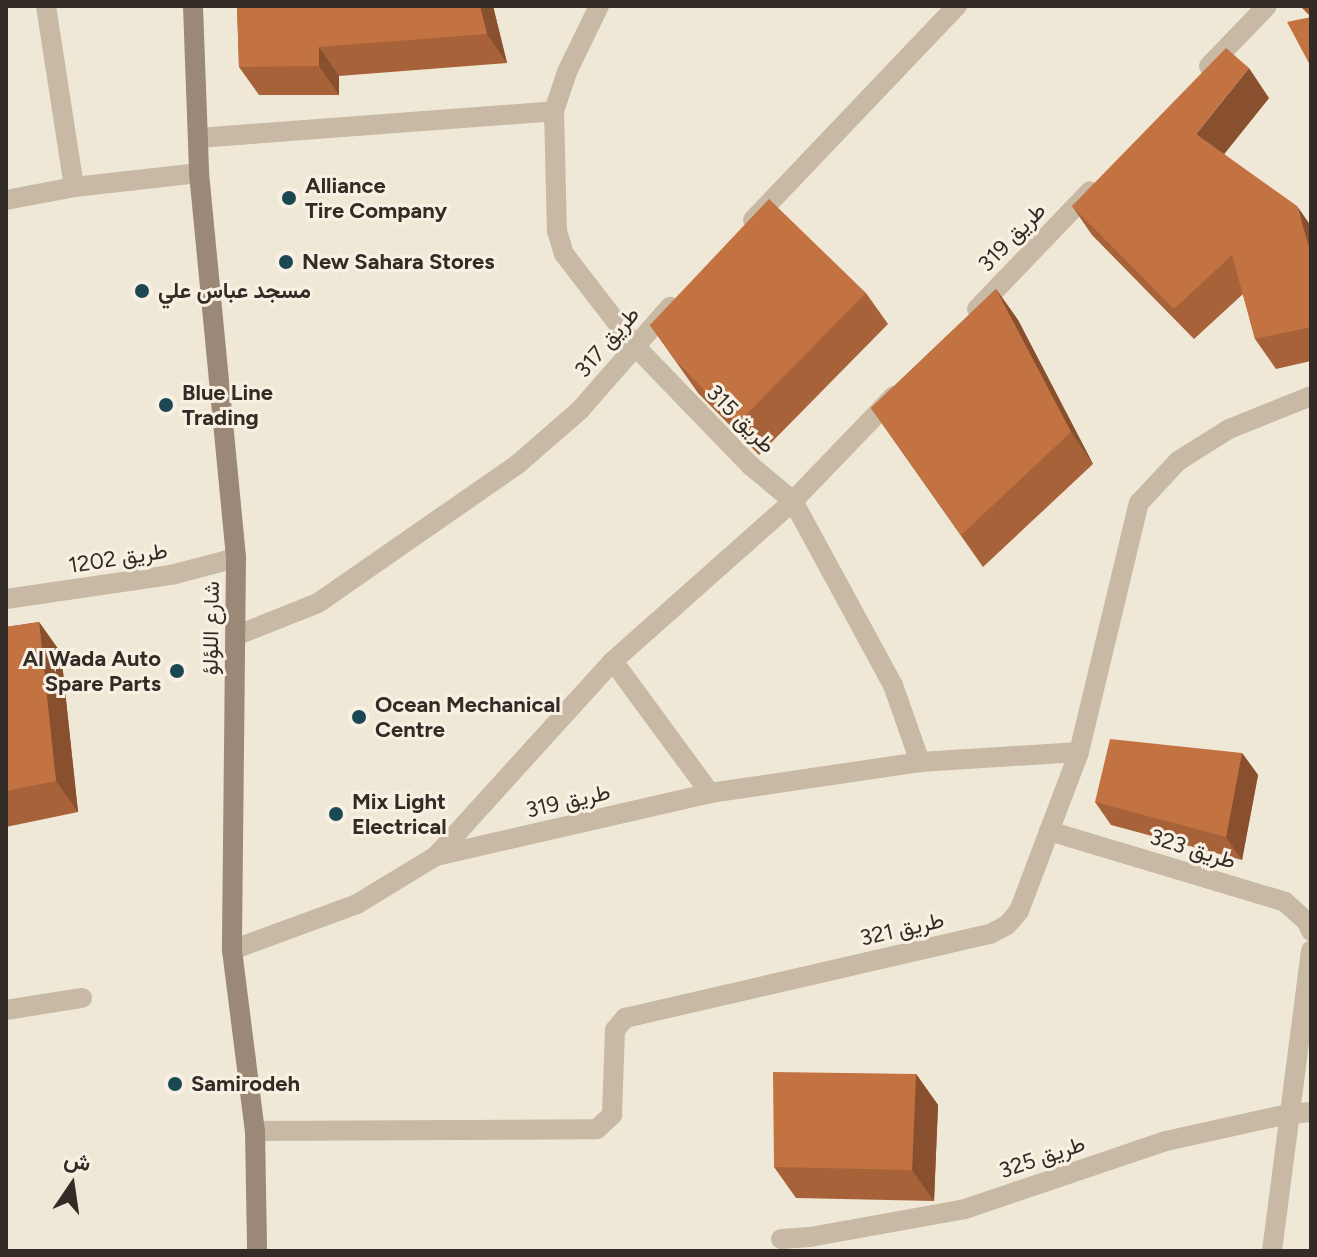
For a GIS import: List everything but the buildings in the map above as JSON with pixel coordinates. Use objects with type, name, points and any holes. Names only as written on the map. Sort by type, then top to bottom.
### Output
[{"type":"street","points":[[46,6],[74,187]]},
{"type":"street","name":"شارع اللؤلؤ","points":[[193,6],[199,173],[236,558],[232,950],[255,1131],[257,1251]]},
{"type":"street","name":"طريق 315","points":[[599,6],[567,72],[554,111],[557,231],[564,254],[634,345],[751,466],[793,501],[893,685],[920,762]]},
{"type":"street","points":[[742,232],[957,6]]},
{"type":"street","points":[[1190,87],[1267,6]]},
{"type":"street","points":[[198,138],[554,111]]},
{"type":"street","points":[[8,198],[199,173]]},
{"type":"street","name":"طريق 319","points":[[958,328],[1102,179]]},
{"type":"street","name":"طريق 317","points":[[235,636],[318,603],[518,464],[580,410],[634,345],[688,288]]},
{"type":"street","name":"طريق 319","points":[[232,950],[357,904],[436,856],[613,661],[793,501],[903,386]]},
{"type":"street","name":"طريق 321","points":[[255,1131],[597,1129],[612,1115],[615,1030],[625,1018],[990,934],[1007,925],[1019,911],[1079,752],[1139,503],[1178,461],[1229,429],[1311,396]]},
{"type":"street","name":"طريق 1202","points":[[6,599],[171,575],[236,558]]},
{"type":"street","points":[[613,661],[710,793]]},
{"type":"street","name":"طريق 319","points":[[436,856],[710,793],[920,762],[1079,752]]},
{"type":"street","name":"طريق 323","points":[[1049,831],[1285,902],[1307,922],[1311,931]]},
{"type":"street","points":[[1272,1251],[1311,951]]},
{"type":"street","points":[[6,1010],[82,998]]},
{"type":"street","points":[[1288,1114],[1311,1112]]},
{"type":"street","name":"طريق 325","points":[[781,1239],[810,1244],[965,1209],[1166,1141],[1288,1114]]},
{"type":"place","name":"Alliance Tire Company","points":[[289,198]]},
{"type":"place","name":"New Sahara Stores","points":[[286,262]]},
{"type":"place","name":"مسجد عباس علي","points":[[142,291]]},
{"type":"place","name":"Blue Line Trading","points":[[166,405]]},
{"type":"place","name":"Al Wada Auto Spare Parts","points":[[177,671]]},
{"type":"place","name":"Ocean Mechanical Centre","points":[[359,717]]},
{"type":"place","name":"Mix Light Electrical","points":[[336,814]]},
{"type":"place","name":"Samirodeh","points":[[175,1084]]}]
